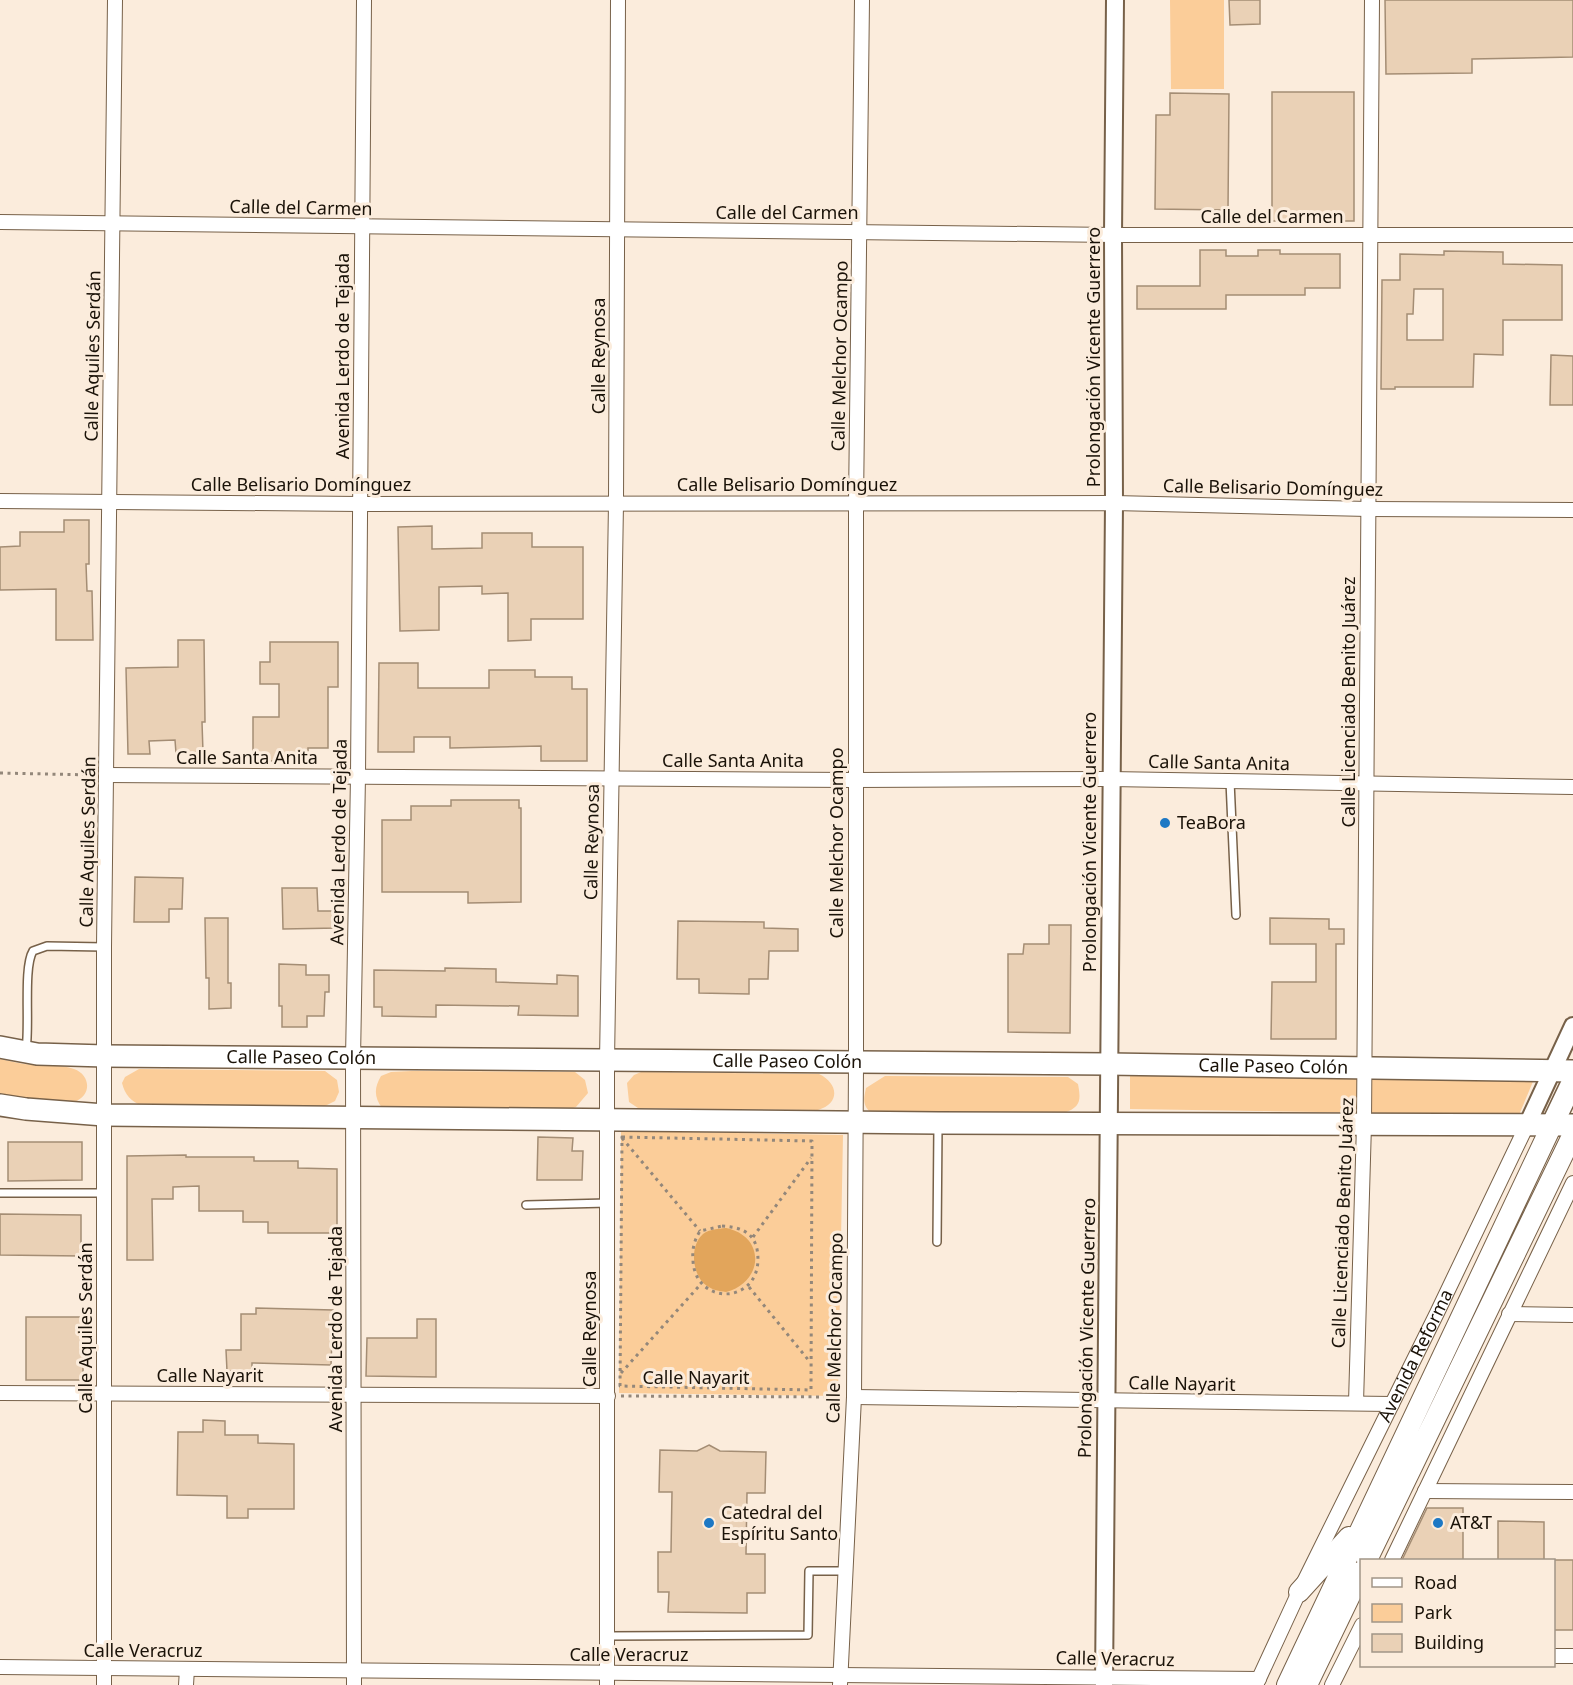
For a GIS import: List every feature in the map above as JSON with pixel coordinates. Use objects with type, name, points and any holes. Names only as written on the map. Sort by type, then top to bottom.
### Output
[{"type":"main road","name":"Calle Paseo Colón","points":[[0,1047],[25,1052],[105,1056],[856,1064],[1108,1064],[1573,1071]]},
{"type":"main road","name":"Avenida Reforma","points":[[1287,1685],[1363,1521],[1563,1125],[1573,1081]]},
{"type":"main road","points":[[0,1105],[104,1115],[938,1123],[1563,1125]]},
{"type":"main road","points":[[1367,1559],[1573,1134]]},
{"type":"main road","points":[[1299,1592],[1363,1521]]},
{"type":"main road","points":[[1307,1685],[1360,1575]]},
{"type":"street","name":"Calle Aquiles Serdán","points":[[104,1685],[104,946],[115,0]]},
{"type":"street","name":"Avenida Lerdo de Tejada","points":[[354,1685],[353,1059],[358,776],[364,0]]},
{"type":"street","name":"Calle Reynosa","points":[[607,1679],[607,1061],[616,503],[618,0]]},
{"type":"street","name":"Calle Melchor Ocampo","points":[[840,1679],[854,1397],[856,503],[862,0]]},
{"type":"street","name":"Prolongación Vicente Guerrero","points":[[1104,1681],[1114,503],[1115,0]]},
{"type":"street","name":"Calle Licenciado Benito Juárez","points":[[1356,1403],[1365,1068],[1372,0]]},
{"type":"street","name":"Calle del Carmen","points":[[0,222],[1113,235],[1573,235]]},
{"type":"street","name":"Calle Belisario Domínguez","points":[[0,501],[360,504],[1114,503],[1368,509],[1573,510]]},
{"type":"street","name":"Calle Santa Anita","points":[[107,776],[855,780],[1110,778],[1573,788]]},
{"type":"street","name":"Avenida Reforma","points":[[1257,1682],[1573,1026]]},
{"type":"street","points":[[1392,1559],[1573,1183]]},
{"type":"street","points":[[1509,1314],[1573,1315]]},
{"type":"street","name":"Calle Nayarit","points":[[0,1393],[608,1396]]},
{"type":"street","name":"Calle Nayarit","points":[[854,1397],[1392,1404]]},
{"type":"street","points":[[1425,1491],[1573,1492]]},
{"type":"street","points":[[1332,1685],[1360,1629]]},
{"type":"street","points":[[1347,1655],[1360,1655]]},
{"type":"street","points":[[1555,1656],[1573,1656]]},
{"type":"street","name":"Calle Veracruz","points":[[0,1667],[354,1670],[607,1679],[1257,1682]]},
{"type":"street","points":[[186,1685],[187,1669]]},
{"type":"lane","points":[[1230,781],[1236,915]]},
{"type":"lane","points":[[25,1052],[28,1035],[29,965],[33,951],[47,946],[104,946]]},
{"type":"lane","points":[[937,1242],[938,1123]]},
{"type":"lane","points":[[0,1193],[104,1193]]},
{"type":"lane","points":[[526,1204],[608,1203]]},
{"type":"lane","points":[[607,1636],[807,1635],[809,1571],[845,1571]]},
{"type":"path","points":[[0,773],[107,776]]},
{"type":"path","points":[[622,1137],[812,1141],[811,1390],[620,1386],[622,1137]]},
{"type":"path","points":[[622,1137],[700,1231]]},
{"type":"path","points":[[753,1237],[812,1156]]},
{"type":"path","points":[[722,1226],[734,1227],[745,1230],[753,1237],[758,1256],[758,1269],[754,1280],[748,1287],[725,1294],[700,1285],[693,1263],[692,1249],[700,1231],[722,1226]]},
{"type":"path","points":[[620,1374],[700,1285]]},
{"type":"path","points":[[748,1287],[811,1363]]},
{"type":"path","name":"Calle Nayarit","points":[[608,1396],[854,1397]]},
{"type":"green space","points":[[1170,0],[1224,0],[1224,89],[1171,89]]},
{"type":"green space","points":[[0,1059],[28,1065],[69,1067],[84,1076],[86,1091],[80,1099],[67,1103],[0,1096]]},
{"type":"green space","points":[[139,1069],[325,1071],[337,1080],[339,1092],[335,1101],[325,1106],[142,1106],[129,1097],[122,1083],[125,1077]]},
{"type":"green space","points":[[391,1072],[575,1072],[585,1080],[588,1093],[573,1108],[382,1108],[377,1100],[376,1092],[381,1076]]},
{"type":"green space","points":[[641,1072],[819,1074],[830,1082],[834,1093],[831,1103],[818,1110],[638,1108],[629,1102],[627,1083],[634,1075]]},
{"type":"green space","points":[[1537,1072],[1519,1115],[1130,1109],[1130,1073]]},
{"type":"green space","points":[[885,1076],[1068,1077],[1078,1084],[1079,1099],[1074,1108],[1064,1113],[870,1112],[864,1098],[866,1088]]},
{"type":"green space","points":[[621,1131],[843,1135],[838,1396],[619,1393]]},
{"type":"shaded area","points":[[726,1228],[739,1233],[748,1240],[754,1249],[755,1259],[748,1279],[739,1287],[726,1292],[707,1286],[702,1281],[695,1268],[694,1253],[703,1234],[711,1230]]},
{"type":"building","points":[[1229,0],[1260,0],[1260,24],[1230,25]]},
{"type":"building","points":[[1385,0],[1573,0],[1573,57],[1472,59],[1472,73],[1386,74]]},
{"type":"building","points":[[1272,92],[1354,92],[1354,221],[1272,221]]},
{"type":"building","points":[[1170,93],[1229,94],[1228,210],[1155,209],[1156,115],[1170,115]]},
{"type":"building","points":[[1200,250],[1226,250],[1226,256],[1258,256],[1258,250],[1280,250],[1280,254],[1340,254],[1340,288],[1305,288],[1305,295],[1226,295],[1226,309],[1137,309],[1137,286],[1200,286]]},
{"type":"building","points":[[1444,251],[1503,252],[1503,264],[1562,265],[1562,320],[1503,320],[1503,355],[1474,354],[1473,387],[1381,389],[1382,280],[1400,280],[1400,254],[1444,255]],"holes":[[[1414,289],[1443,289],[1443,340],[1407,340],[1407,314],[1413,314]]]},
{"type":"building","points":[[1551,355],[1573,356],[1573,405],[1550,405]]},
{"type":"building","points":[[64,520],[89,520],[89,564],[86,564],[87,591],[92,591],[93,640],[56,640],[56,589],[0,590],[0,547],[20,546],[20,532],[64,532]]},
{"type":"building","points":[[432,526],[432,549],[482,548],[482,533],[532,533],[532,547],[583,547],[583,619],[531,619],[531,640],[508,641],[508,593],[482,594],[482,586],[439,587],[439,630],[400,631],[398,527]]},
{"type":"building","points":[[178,640],[204,640],[203,752],[176,753],[175,740],[149,741],[150,754],[128,754],[126,668],[178,667]]},
{"type":"building","points":[[270,642],[338,642],[338,687],[328,687],[328,748],[308,748],[308,761],[253,761],[253,717],[279,717],[279,684],[260,684],[260,662],[270,662]]},
{"type":"building","points":[[379,663],[418,663],[418,688],[489,688],[489,670],[535,670],[535,677],[572,677],[572,689],[587,689],[587,761],[541,761],[541,746],[450,748],[450,737],[414,737],[414,752],[378,752]]},
{"type":"building","points":[[451,800],[519,800],[519,808],[521,808],[521,902],[468,903],[468,892],[382,892],[382,820],[411,820],[411,806],[451,806]]},
{"type":"building","points":[[135,877],[183,878],[182,909],[169,909],[169,922],[134,922]]},
{"type":"building","points":[[282,888],[317,888],[318,911],[338,911],[338,928],[283,929]]},
{"type":"building","points":[[205,918],[228,918],[228,983],[231,983],[231,1008],[209,1009]]},
{"type":"building","points":[[1270,918],[1329,919],[1329,929],[1344,929],[1344,944],[1336,944],[1336,1039],[1271,1039],[1272,982],[1316,982],[1316,944],[1270,944]]},
{"type":"building","points":[[678,921],[764,922],[764,928],[798,929],[798,951],[769,951],[768,979],[749,979],[749,994],[699,993],[699,979],[677,979]]},
{"type":"building","points":[[1049,925],[1071,925],[1070,1033],[1008,1032],[1008,954],[1023,954],[1024,944],[1049,944]]},
{"type":"building","points":[[279,964],[306,965],[306,975],[329,975],[329,992],[325,992],[324,1016],[307,1016],[307,1027],[282,1027],[282,1006],[279,1006]]},
{"type":"building","points":[[445,968],[496,969],[496,982],[557,984],[557,975],[578,976],[578,1016],[518,1015],[519,1006],[436,1005],[436,1017],[382,1016],[382,1007],[374,1007],[374,970],[445,971]]},
{"type":"building","points":[[538,1137],[573,1138],[572,1151],[583,1151],[582,1180],[537,1180]]},
{"type":"building","points":[[8,1142],[82,1142],[82,1180],[8,1181]]},
{"type":"building","points":[[186,1155],[186,1157],[254,1157],[254,1161],[298,1161],[298,1168],[337,1169],[337,1233],[268,1233],[268,1222],[243,1222],[243,1211],[199,1211],[199,1186],[173,1187],[173,1199],[152,1199],[153,1260],[127,1260],[127,1156]]},
{"type":"building","points":[[0,1214],[81,1215],[81,1256],[0,1255]]},
{"type":"building","points":[[256,1308],[333,1310],[331,1365],[252,1363],[252,1371],[227,1371],[226,1350],[241,1350],[241,1314],[256,1314]]},
{"type":"building","points":[[26,1317],[83,1317],[83,1380],[26,1380]]},
{"type":"building","points":[[417,1319],[436,1319],[436,1377],[366,1376],[367,1338],[417,1338]]},
{"type":"building","points":[[203,1420],[225,1421],[225,1435],[258,1435],[258,1443],[294,1444],[294,1509],[248,1509],[248,1518],[227,1518],[227,1496],[177,1495],[178,1432],[203,1432]]},
{"type":"building","name":"Catedral del Espíritu Santo","points":[[709,1445],[720,1451],[766,1452],[765,1493],[747,1493],[746,1554],[765,1554],[765,1593],[747,1593],[747,1613],[668,1612],[669,1592],[658,1592],[658,1552],[671,1552],[672,1492],[659,1492],[660,1450],[697,1451]]},
{"type":"building","points":[[1427,1508],[1463,1508],[1463,1559],[1402,1559]]},
{"type":"building","points":[[1498,1521],[1544,1522],[1544,1559],[1498,1559]]},
{"type":"building","points":[[1555,1560],[1573,1560],[1573,1630],[1555,1630]]},
{"type":"place","name":"TeaBora","points":[[1165,823]]},
{"type":"place","name":"Catedral del Espíritu Santo","points":[[709,1523]]},
{"type":"place","name":"AT&T","points":[[1438,1523]]}]
